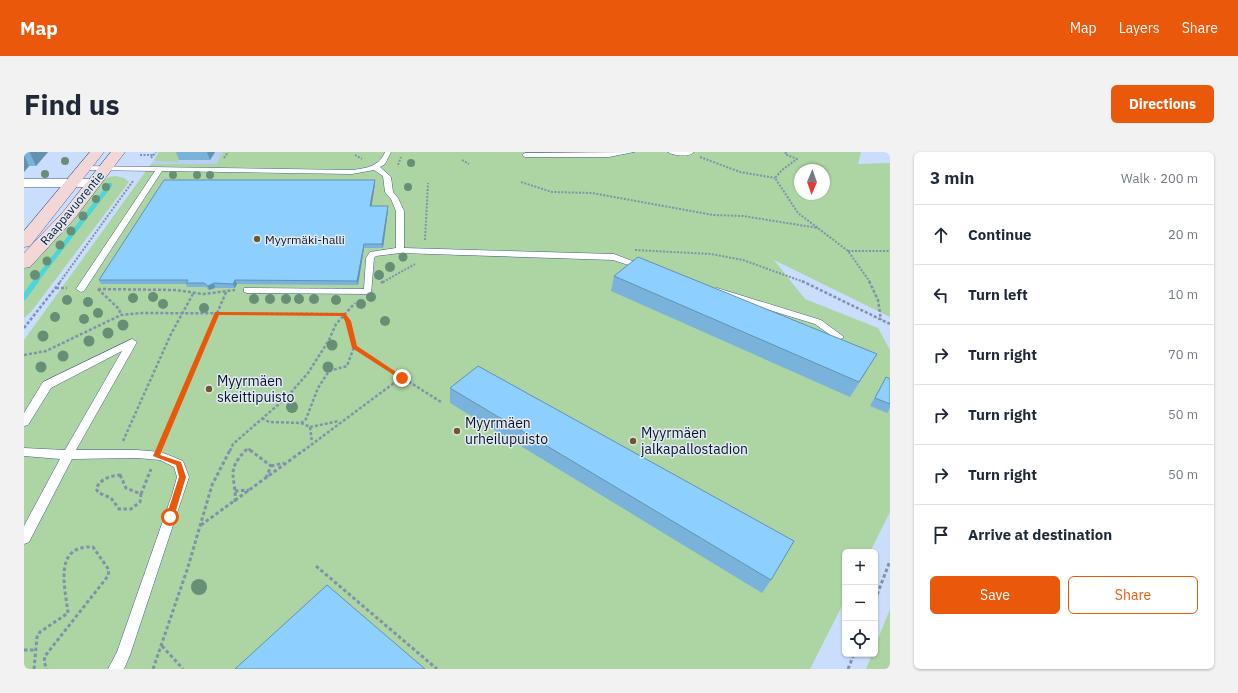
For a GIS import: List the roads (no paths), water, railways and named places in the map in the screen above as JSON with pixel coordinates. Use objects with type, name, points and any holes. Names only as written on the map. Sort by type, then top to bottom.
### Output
[{"type":"main road","name":"Raappavuorentie","points":[[24,242],[98,152]]},
{"type":"main road","name":"Raappavuorentie","points":[[24,263],[69,215],[118,152]]},
{"type":"street","points":[[24,183],[94,183]]},
{"type":"lane","points":[[84,168],[352,172],[376,168],[386,160],[388,152]]},
{"type":"lane","points":[[526,155],[609,155],[631,152]]},
{"type":"lane","points":[[671,152],[690,153]]},
{"type":"lane","points":[[237,171],[241,162]]},
{"type":"lane","points":[[376,168],[386,173],[389,178],[390,192],[397,199],[401,209],[400,250]]},
{"type":"lane","points":[[81,289],[160,169]]},
{"type":"lane","points":[[247,290],[368,292],[370,258],[378,252],[400,250],[614,257],[653,270]]},
{"type":"lane","points":[[705,287],[818,322],[839,337]]},
{"type":"lane","points":[[24,422],[47,385],[132,342],[68,455],[24,538]]},
{"type":"lane","points":[[24,452],[68,455],[118,454],[156,456],[179,464],[182,477],[123,655],[116,669]]},
{"type":"waterway","points":[[35,282],[110,185]]},
{"type":"waterway","points":[[24,297],[36,281]]},
{"type":"place","name":"Myyrmäki-halli","points":[[257,239]]},
{"type":"place","name":"Myyrmäen skeittipuisto","points":[[209,389]]},
{"type":"place","name":"Myyrmäen urheilupuisto","points":[[457,431]]},
{"type":"place","name":"Myyrmäen jalkapallostadion","points":[[633,441]]}]
